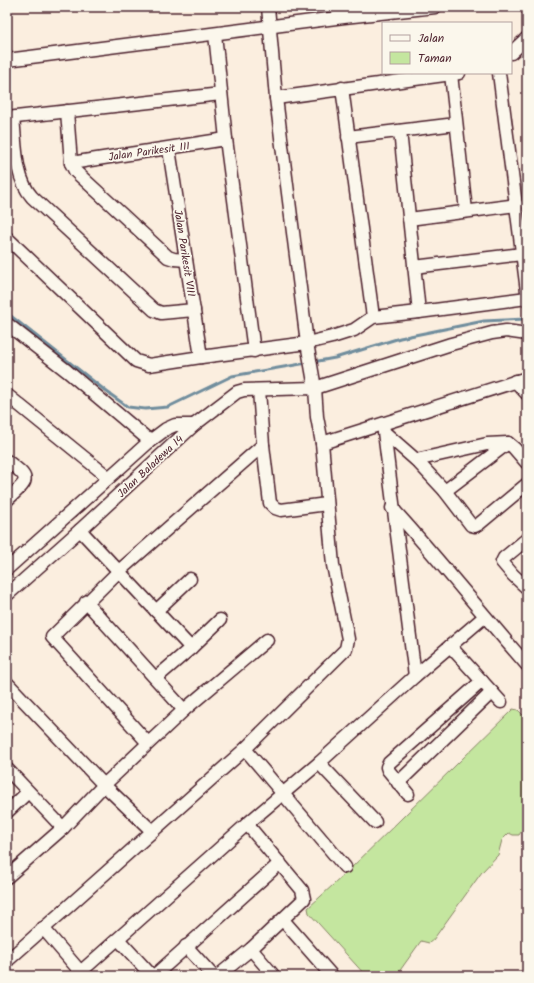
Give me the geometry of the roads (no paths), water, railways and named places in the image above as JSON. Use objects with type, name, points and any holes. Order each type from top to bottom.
[{"type":"street","points":[[7,961],[244,749],[346,648],[348,639],[333,565],[322,443],[317,417],[315,388],[307,343],[276,98],[271,26],[268,7]]},
{"type":"street","points":[[7,60],[271,26],[436,7]]},
{"type":"street","points":[[215,34],[226,140],[254,351]]},
{"type":"street","points":[[512,52],[527,38]]},
{"type":"street","points":[[276,98],[447,74]]},
{"type":"street","points":[[455,74],[456,124],[466,211]]},
{"type":"street","points":[[499,74],[527,291]]},
{"type":"street","points":[[342,88],[373,317]]},
{"type":"street","points":[[194,310],[161,313],[154,310],[27,192],[20,175],[10,118],[221,94]]},
{"type":"street","points":[[67,111],[71,163],[80,176],[168,257],[186,260]]},
{"type":"street","points":[[348,137],[456,124]]},
{"type":"street","points":[[400,130],[419,312]]},
{"type":"street","name":"Jalan Parikesit III","points":[[71,163],[226,140]]},
{"type":"street","name":"Jalan Parikesit VIII","points":[[169,149],[201,356]]},
{"type":"street","points":[[409,219],[517,205]]},
{"type":"street","points":[[7,238],[136,361],[149,365],[201,356],[254,351],[307,343],[354,330],[373,317],[527,298]]},
{"type":"street","points":[[414,267],[522,254]]},
{"type":"street","points":[[7,324],[67,371],[150,441]]},
{"type":"street","name":"Jalan Baladewa 14","points":[[8,591],[80,530],[194,425],[237,392],[315,388],[451,344],[492,333],[506,331],[527,334]]},
{"type":"street","points":[[322,443],[383,428],[521,379],[527,394]]},
{"type":"street","points":[[259,390],[263,445],[270,503],[275,508],[281,510],[327,504]]},
{"type":"street","points":[[7,395],[108,477]]},
{"type":"street","points":[[7,568],[150,441],[166,429],[175,425],[194,425]]},
{"type":"street","points":[[383,428],[445,491],[472,525],[475,526],[527,484]]},
{"type":"street","points":[[383,428],[392,508],[415,676]]},
{"type":"street","points":[[416,460],[487,444],[508,443],[527,463]]},
{"type":"street","points":[[445,491],[508,443]]},
{"type":"street","points":[[148,743],[52,637],[119,571],[263,445]]},
{"type":"street","points":[[7,461],[25,475],[25,480],[22,486],[7,500]]},
{"type":"street","points":[[392,508],[446,568],[484,617],[527,665]]},
{"type":"street","points":[[80,530],[191,648]]},
{"type":"street","points":[[527,539],[504,558],[502,562],[527,588]]},
{"type":"street","points":[[156,611],[190,579]]},
{"type":"street","points":[[86,602],[184,710]]},
{"type":"street","points":[[44,928],[80,975],[118,939],[247,824],[319,763],[415,676],[484,617]]},
{"type":"street","points":[[156,678],[191,648],[220,620]]},
{"type":"street","points":[[7,877],[63,828],[104,785],[184,710],[267,640]]},
{"type":"street","points":[[450,646],[501,702]]},
{"type":"street","points":[[408,794],[388,770],[387,767],[389,763],[482,681]]},
{"type":"street","points":[[7,683],[104,785],[152,831]]},
{"type":"street","points":[[398,783],[492,692]]},
{"type":"street","points":[[244,749],[345,867]]},
{"type":"street","points":[[319,763],[375,822]]},
{"type":"street","points":[[7,769],[63,828]]},
{"type":"street","points":[[7,812],[28,792]]},
{"type":"street","points":[[218,976],[251,949],[304,899],[302,890],[247,824]]},
{"type":"street","points":[[118,939],[153,976],[280,863]]},
{"type":"street","points":[[283,920],[332,976]]},
{"type":"street","points":[[186,946],[213,976]]},
{"type":"street","points":[[251,949],[274,976]]},
{"type":"waterway","points":[[7,313],[128,407],[145,409],[168,407],[232,376],[307,363]]},
{"type":"waterway","points":[[313,362],[335,358],[400,338],[484,321],[527,319]]}]
